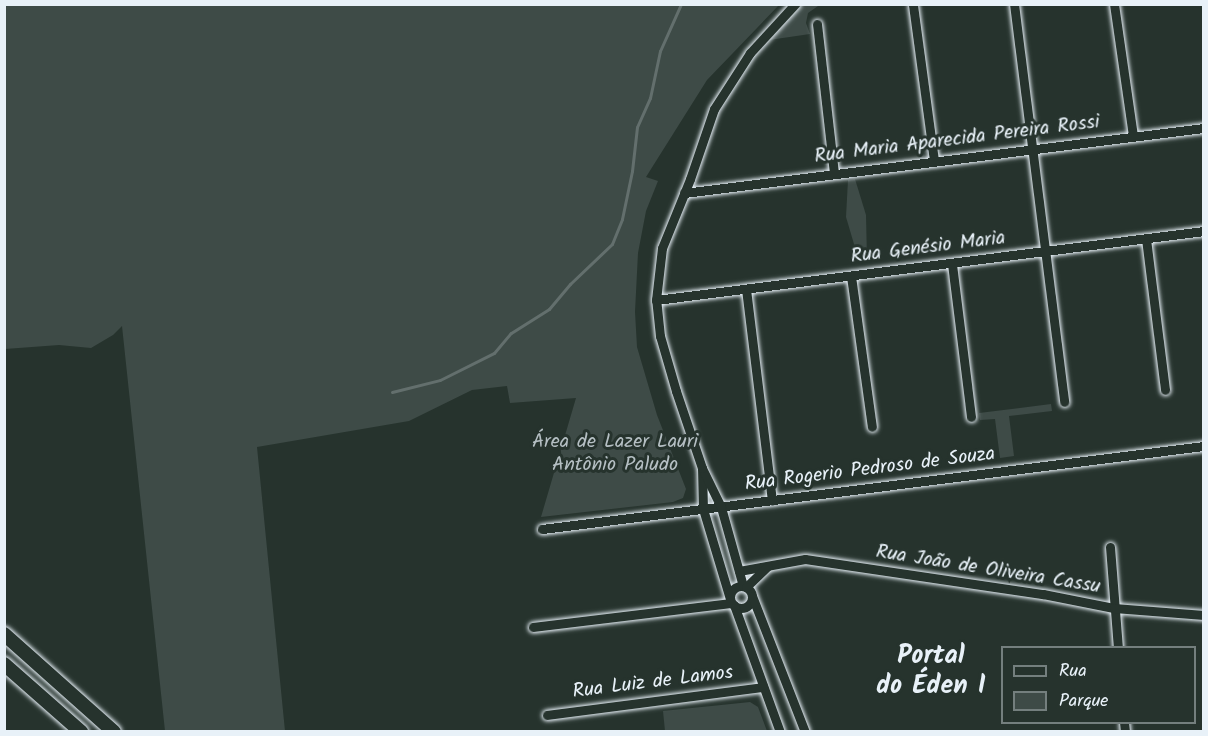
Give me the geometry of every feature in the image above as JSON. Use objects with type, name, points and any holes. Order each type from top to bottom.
[{"type":"main road","points":[[4,634],[114,732]]},
{"type":"main road","points":[[4,664],[81,732]]},
{"type":"street","points":[[795,4],[750,53],[714,109],[662,248],[656,300],[660,336],[702,468],[721,507],[739,571],[752,596],[805,732]]},
{"type":"street","points":[[1014,4],[1064,402]]},
{"type":"street","points":[[1114,4],[1133,136]]},
{"type":"street","points":[[913,5],[934,161]]},
{"type":"street","points":[[817,24],[834,173]]},
{"type":"street","name":"Rua Maria Aparecida Pereira Rossi","points":[[684,193],[1203,128]]},
{"type":"street","points":[[690,178],[715,190]]},
{"type":"street","name":"Rua Genésio Maria","points":[[656,300],[1203,231]]},
{"type":"street","points":[[1146,239],[1165,390]]},
{"type":"street","points":[[952,264],[971,417]]},
{"type":"street","points":[[851,276],[872,427]]},
{"type":"street","points":[[746,289],[772,500]]},
{"type":"street","name":"Rua Rogerio Pedroso de Souza","points":[[542,529],[1203,446]]},
{"type":"street","points":[[702,468],[703,509],[732,602],[780,732]]},
{"type":"street","points":[[1110,547],[1118,646]]},
{"type":"street","name":"Rua João de Oliveira Cassu","points":[[739,571],[805,559],[1043,594],[1114,608],[1203,615]]},
{"type":"street","points":[[732,602],[733,589],[745,586],[769,565]]},
{"type":"street","points":[[533,627],[732,602],[744,608],[750,603],[752,596]]},
{"type":"street","name":"Rua Luiz de Lamos","points":[[547,715],[763,687]]},
{"type":"green space","name":"Área de Lazer Lauri Antônio Paludo","points":[[5,4],[779,5],[707,80],[646,177],[658,181],[646,211],[638,253],[635,312],[637,347],[657,415],[686,489],[683,498],[673,502],[541,517],[576,398],[510,403],[507,386],[472,390],[409,421],[257,447],[285,731],[165,731],[122,326],[113,335],[91,348],[59,345],[5,349]]},
{"type":"green space","points":[[802,5],[830,5],[818,6],[808,13],[806,23],[810,34],[769,40]]},
{"type":"green space","points":[[855,179],[866,215],[867,260],[859,261],[846,217],[848,180]]},
{"type":"green space","points":[[1051,404],[1052,411],[1009,416],[1014,456],[1000,458],[995,419],[980,420],[979,413]]},
{"type":"green space","points":[[750,702],[758,707],[767,731],[665,731],[663,711]]},
{"type":"waterway","points":[[392,392],[440,380],[494,353],[511,333],[549,309],[570,284],[612,244],[622,219],[632,171],[637,127],[650,98],[660,51],[681,4]]},
{"type":"district","name":"Portal do Éden I","points":[[931,672]]}]
